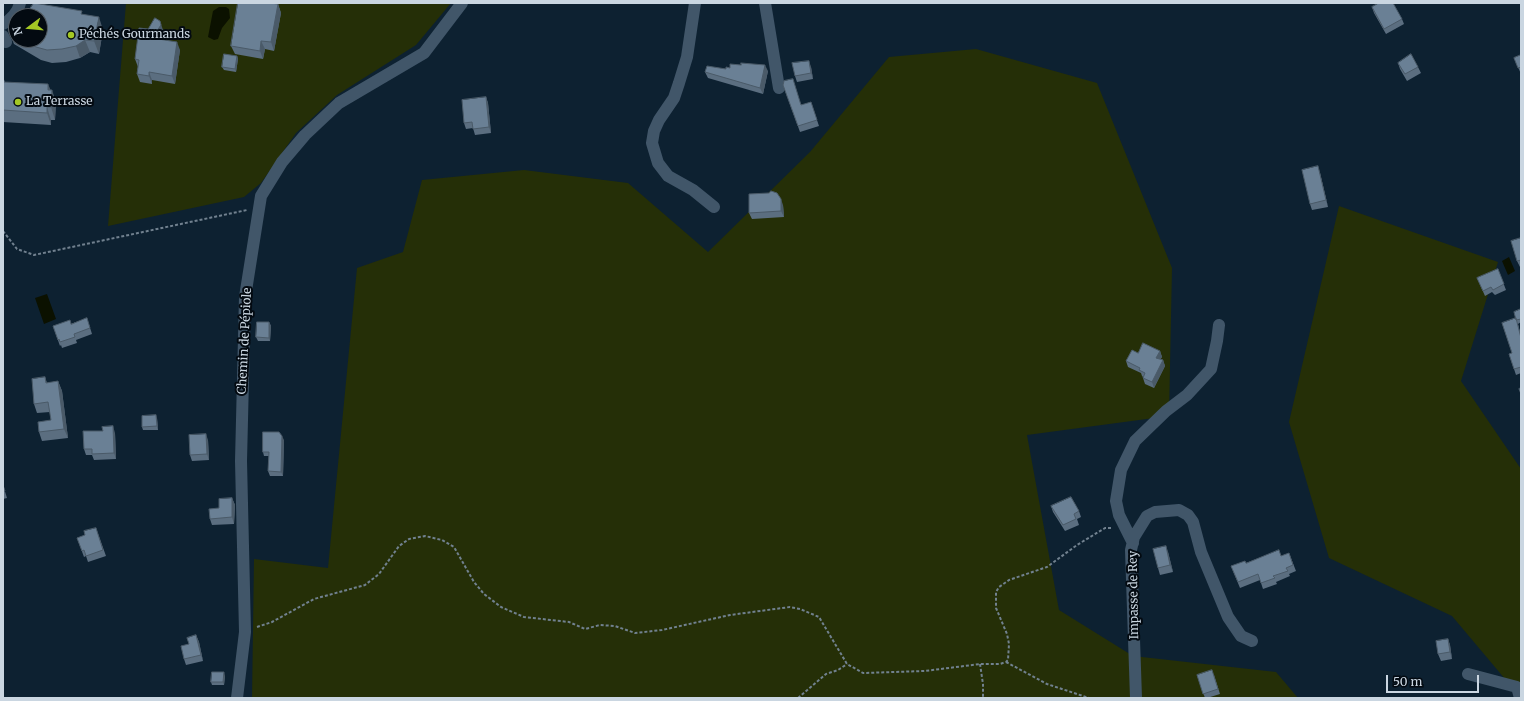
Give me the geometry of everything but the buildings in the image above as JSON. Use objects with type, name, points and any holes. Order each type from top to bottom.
[{"type":"street","points":[[3,24],[9,21],[19,7],[20,3]]},
{"type":"street","name":"Chemin de Pépiole","points":[[237,698],[245,632],[240,461],[245,297],[261,196],[282,162],[304,135],[339,103],[424,53],[462,3]]},
{"type":"street","points":[[695,3],[687,57],[674,98],[664,110],[659,120],[654,131],[652,143],[658,163],[668,176],[693,190],[714,207]]},
{"type":"street","points":[[765,3],[779,88]]},
{"type":"street","points":[[1133,543],[1119,515],[1116,501],[1121,470],[1135,441],[1166,411],[1187,395],[1211,369],[1217,341],[1218,325]]},
{"type":"street","name":"Impasse de Rey","points":[[1136,698],[1131,550],[1134,537],[1147,516],[1155,512],[1179,510],[1188,515],[1192,522],[1201,552],[1228,617],[1241,636],[1252,641]]},
{"type":"street","points":[[1468,674],[1517,687],[1520,698]]},
{"type":"path","points":[[3,231],[17,249],[34,255],[260,207]]},
{"type":"path","points":[[1006,662],[1009,644],[1007,634],[996,608],[996,592],[999,587],[1009,580],[1047,566],[1105,528],[1126,530]]},
{"type":"path","points":[[245,632],[272,622],[314,600],[365,585],[380,574],[399,546],[409,539],[425,536],[442,540],[454,547],[474,582],[484,594],[501,607],[524,617],[569,622],[585,629],[600,625],[615,626],[635,633],[662,630],[730,615],[790,607],[800,609],[819,617],[847,664],[863,673],[925,672],[980,664],[1000,664],[1006,662],[1047,684],[1089,698]]},
{"type":"path","points":[[798,698],[826,674],[838,670],[847,664]]},
{"type":"path","points":[[980,664],[983,684],[983,698]]},
{"type":"green space","points":[[126,3],[451,3],[416,45],[337,95],[296,133],[261,183],[244,197],[108,226]]},
{"type":"green space","points":[[976,49],[1097,83],[1172,268],[1169,416],[1027,435],[1059,610],[1133,656],[1276,672],[1298,698],[252,698],[254,559],[328,568],[357,268],[403,252],[422,180],[524,170],[628,183],[708,252],[810,152],[889,57]]},
{"type":"green space","points":[[1339,206],[1498,262],[1461,381],[1521,469],[1521,698],[1452,616],[1329,558],[1289,422]]},
{"type":"shaded area","points":[[219,7],[226,7],[229,9],[230,18],[222,28],[218,39],[214,40],[208,37],[213,11]]},
{"type":"shaded area","points":[[1509,257],[1515,271],[1508,275],[1502,261]]},
{"type":"shaded area","points":[[47,294],[56,319],[44,324],[35,298]]},
{"type":"place","name":"Péchés Gourmands","points":[[71,35]]},
{"type":"place","name":"La Terrasse","points":[[18,102]]}]
